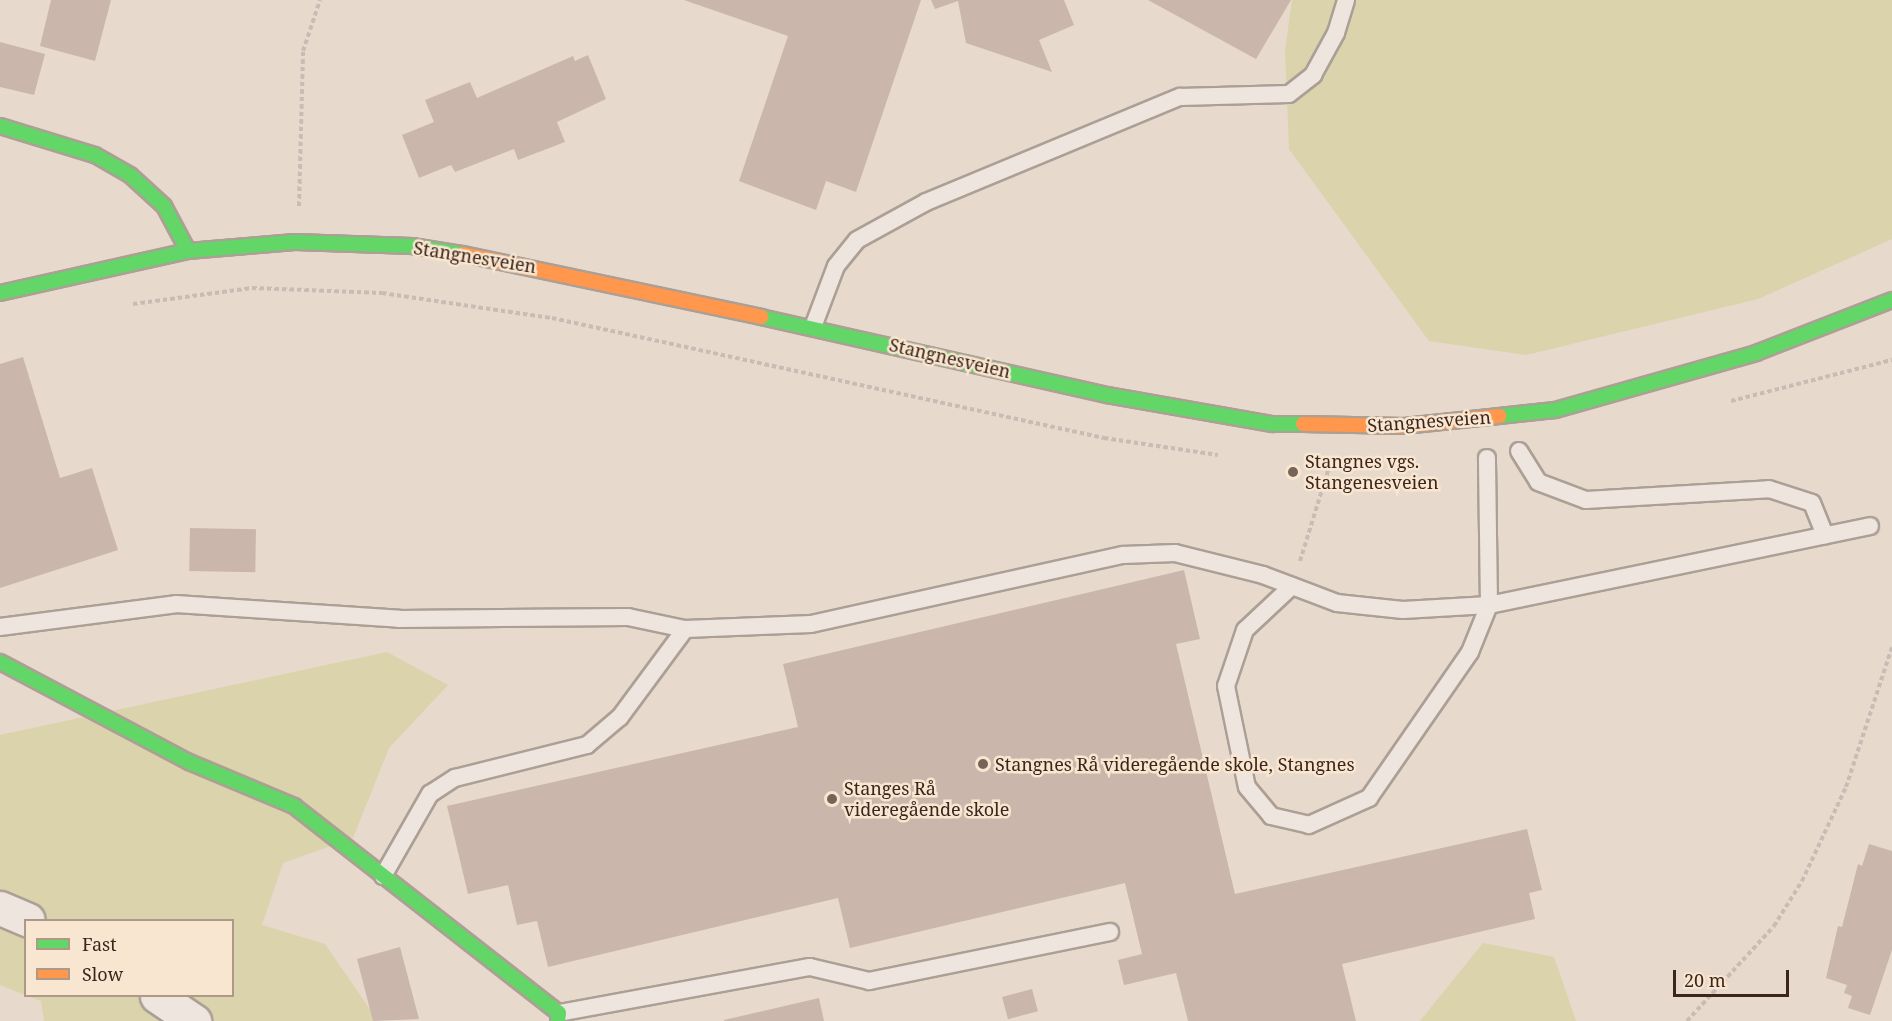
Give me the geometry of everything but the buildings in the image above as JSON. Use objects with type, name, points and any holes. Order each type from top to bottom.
[{"type":"main road","points":[[0,126],[95,155],[130,175],[164,206],[188,251]]},
{"type":"main road","name":"Stangnesveien","points":[[0,293],[188,251],[295,242],[412,246],[505,260],[813,327],[1107,395],[1272,424],[1404,426],[1555,410],[1756,353],[1892,300]]},
{"type":"main road","points":[[0,662],[189,762],[294,806],[558,1017]]},
{"type":"street","points":[[0,908],[24,919]]},
{"type":"street","points":[[158,997],[194,1021]]},
{"type":"lane","points":[[813,327],[836,266],[857,240],[926,202],[1180,97],[1289,94],[1312,75],[1336,33],[1346,0]]},
{"type":"lane","points":[[1519,451],[1538,482],[1586,500],[1769,489],[1812,503],[1825,536]]},
{"type":"lane","points":[[1292,586],[1245,630],[1226,686],[1246,787],[1271,816],[1309,825],[1369,798],[1470,652],[1489,604],[1487,458]]},
{"type":"lane","points":[[0,627],[176,604],[399,619],[628,617],[685,629],[811,624],[1123,555],[1175,553],[1292,586],[1337,603],[1403,610],[1489,604],[1870,526]]},
{"type":"lane","points":[[383,876],[430,795],[455,778],[587,745],[620,717],[685,629]]},
{"type":"lane","points":[[558,1017],[810,967],[869,981],[1110,932]]},
{"type":"path","points":[[295,242],[302,176],[303,51],[320,0]]},
{"type":"path","points":[[1292,586],[1330,464]]},
{"type":"path","points":[[1687,1021],[1774,926],[1802,881],[1846,787],[1892,647]]},
{"type":"shaded area","points":[[1292,0],[1892,0],[1892,239],[1758,299],[1526,355],[1429,341],[1289,149],[1285,51]]},
{"type":"shaded area","points":[[387,652],[448,685],[389,748],[353,838],[283,863],[262,925],[325,944],[378,1021],[44,1021],[41,1001],[30,997],[234,997],[234,919],[24,919],[24,995],[0,985],[0,735]]},
{"type":"shaded area","points":[[1483,943],[1554,957],[1576,1021],[1420,1021]]},
{"type":"traffic: fast","points":[[0,126],[95,155],[130,175],[164,206],[188,251]]},
{"type":"traffic: fast","points":[[0,293],[188,251],[295,242],[412,246],[463,254]]},
{"type":"traffic: fast","points":[[1499,416],[1555,410],[1756,353],[1892,300]]},
{"type":"traffic: fast","points":[[761,317],[1107,395],[1272,424],[1303,424]]},
{"type":"traffic: fast","points":[[0,662],[189,762],[294,806],[559,1013],[558,1021]]},
{"type":"traffic: slow","points":[[463,254],[761,317]]},
{"type":"traffic: slow","points":[[1303,424],[1404,426],[1499,416]]},
{"type":"place","name":"Stangnes vgs. Stangenesveien","points":[[1293,472]]},
{"type":"place","name":"Stangnes Rå videregående skole, Stangnes","points":[[983,764]]},
{"type":"place","name":"Stanges Rå videregående skole","points":[[832,799]]}]
